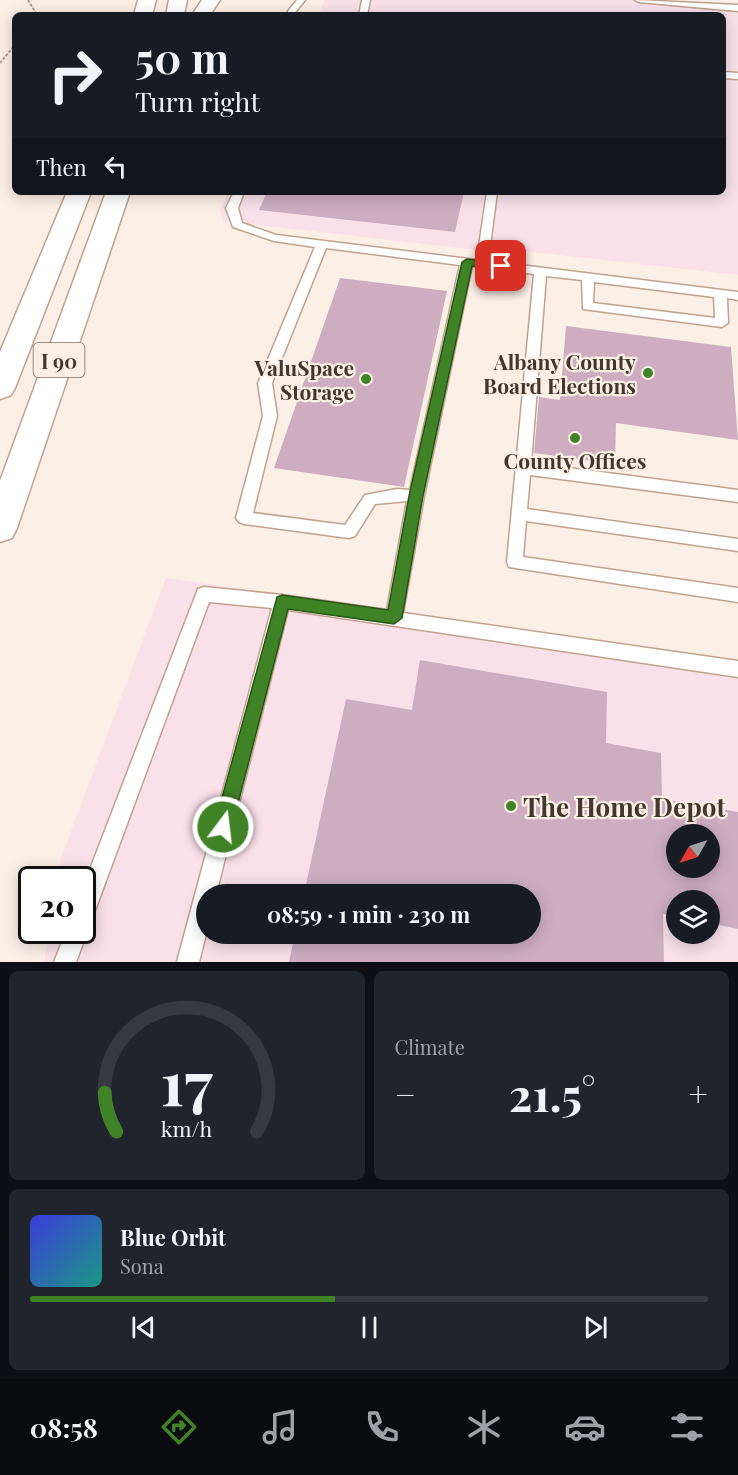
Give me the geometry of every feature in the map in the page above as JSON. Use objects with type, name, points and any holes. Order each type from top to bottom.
[{"type":"highway","name":"I 90","points":[[0,388],[78,195]]},
{"type":"highway","name":"I 90","points":[[0,528],[117,195]]},
{"type":"lane","points":[[426,0],[433,0]]},
{"type":"lane","points":[[639,0],[738,8]]},
{"type":"lane","points":[[238,195],[232,208],[237,225],[274,238],[321,246],[738,296]]},
{"type":"lane","points":[[394,618],[416,496],[491,195]]},
{"type":"lane","points":[[321,246],[265,383],[270,416],[244,518],[348,532],[370,499],[397,495],[416,496]]},
{"type":"lane","points":[[540,271],[516,562],[738,595]]},
{"type":"lane","points":[[588,277],[587,306],[722,324],[720,294]]},
{"type":"lane","points":[[523,468],[738,496]]},
{"type":"lane","points":[[520,514],[738,546]]},
{"type":"lane","points":[[96,882],[204,594],[282,602],[738,669]]},
{"type":"lane","points":[[188,962],[282,602]]},
{"type":"lane","points":[[65,962],[72,944]]},
{"type":"path","points":[[0,63],[12,49]]},
{"type":"shaded area","points":[[325,0],[650,0],[738,5],[738,275],[505,249],[469,249],[223,221],[220,210],[227,195],[726,195],[726,12],[319,12]]},
{"type":"shaded area","points":[[166,578],[738,661],[738,962],[44,962],[47,944],[96,944],[96,866],[59,866]]},
{"type":"building","points":[[266,195],[463,195],[455,232],[259,210]]},
{"type":"building","name":"ValuSpace Storage","points":[[340,278],[447,291],[404,487],[274,468]]},
{"type":"building","name":"Albany County Board Elections","points":[[566,326],[731,347],[738,440],[616,423],[615,464],[534,453],[539,397],[560,400]]},
{"type":"building","name":"The Home Depot","points":[[420,660],[607,692],[606,743],[661,753],[662,799],[738,812],[738,929],[720,925],[720,890],[666,890],[666,914],[663,914],[664,962],[289,962],[293,944],[541,944],[541,884],[306,884],[346,699],[412,710]]},
{"type":"place","name":"Albany County Board Elections","points":[[648,373]]},
{"type":"place","name":"ValuSpace Storage","points":[[366,379]]},
{"type":"place","name":"County Offices","points":[[575,438]]},
{"type":"place","name":"The Home Depot","points":[[511,806]]},
{"type":"route","points":[[223,827],[282,602],[394,618],[416,496],[467,262],[501,266]]}]
